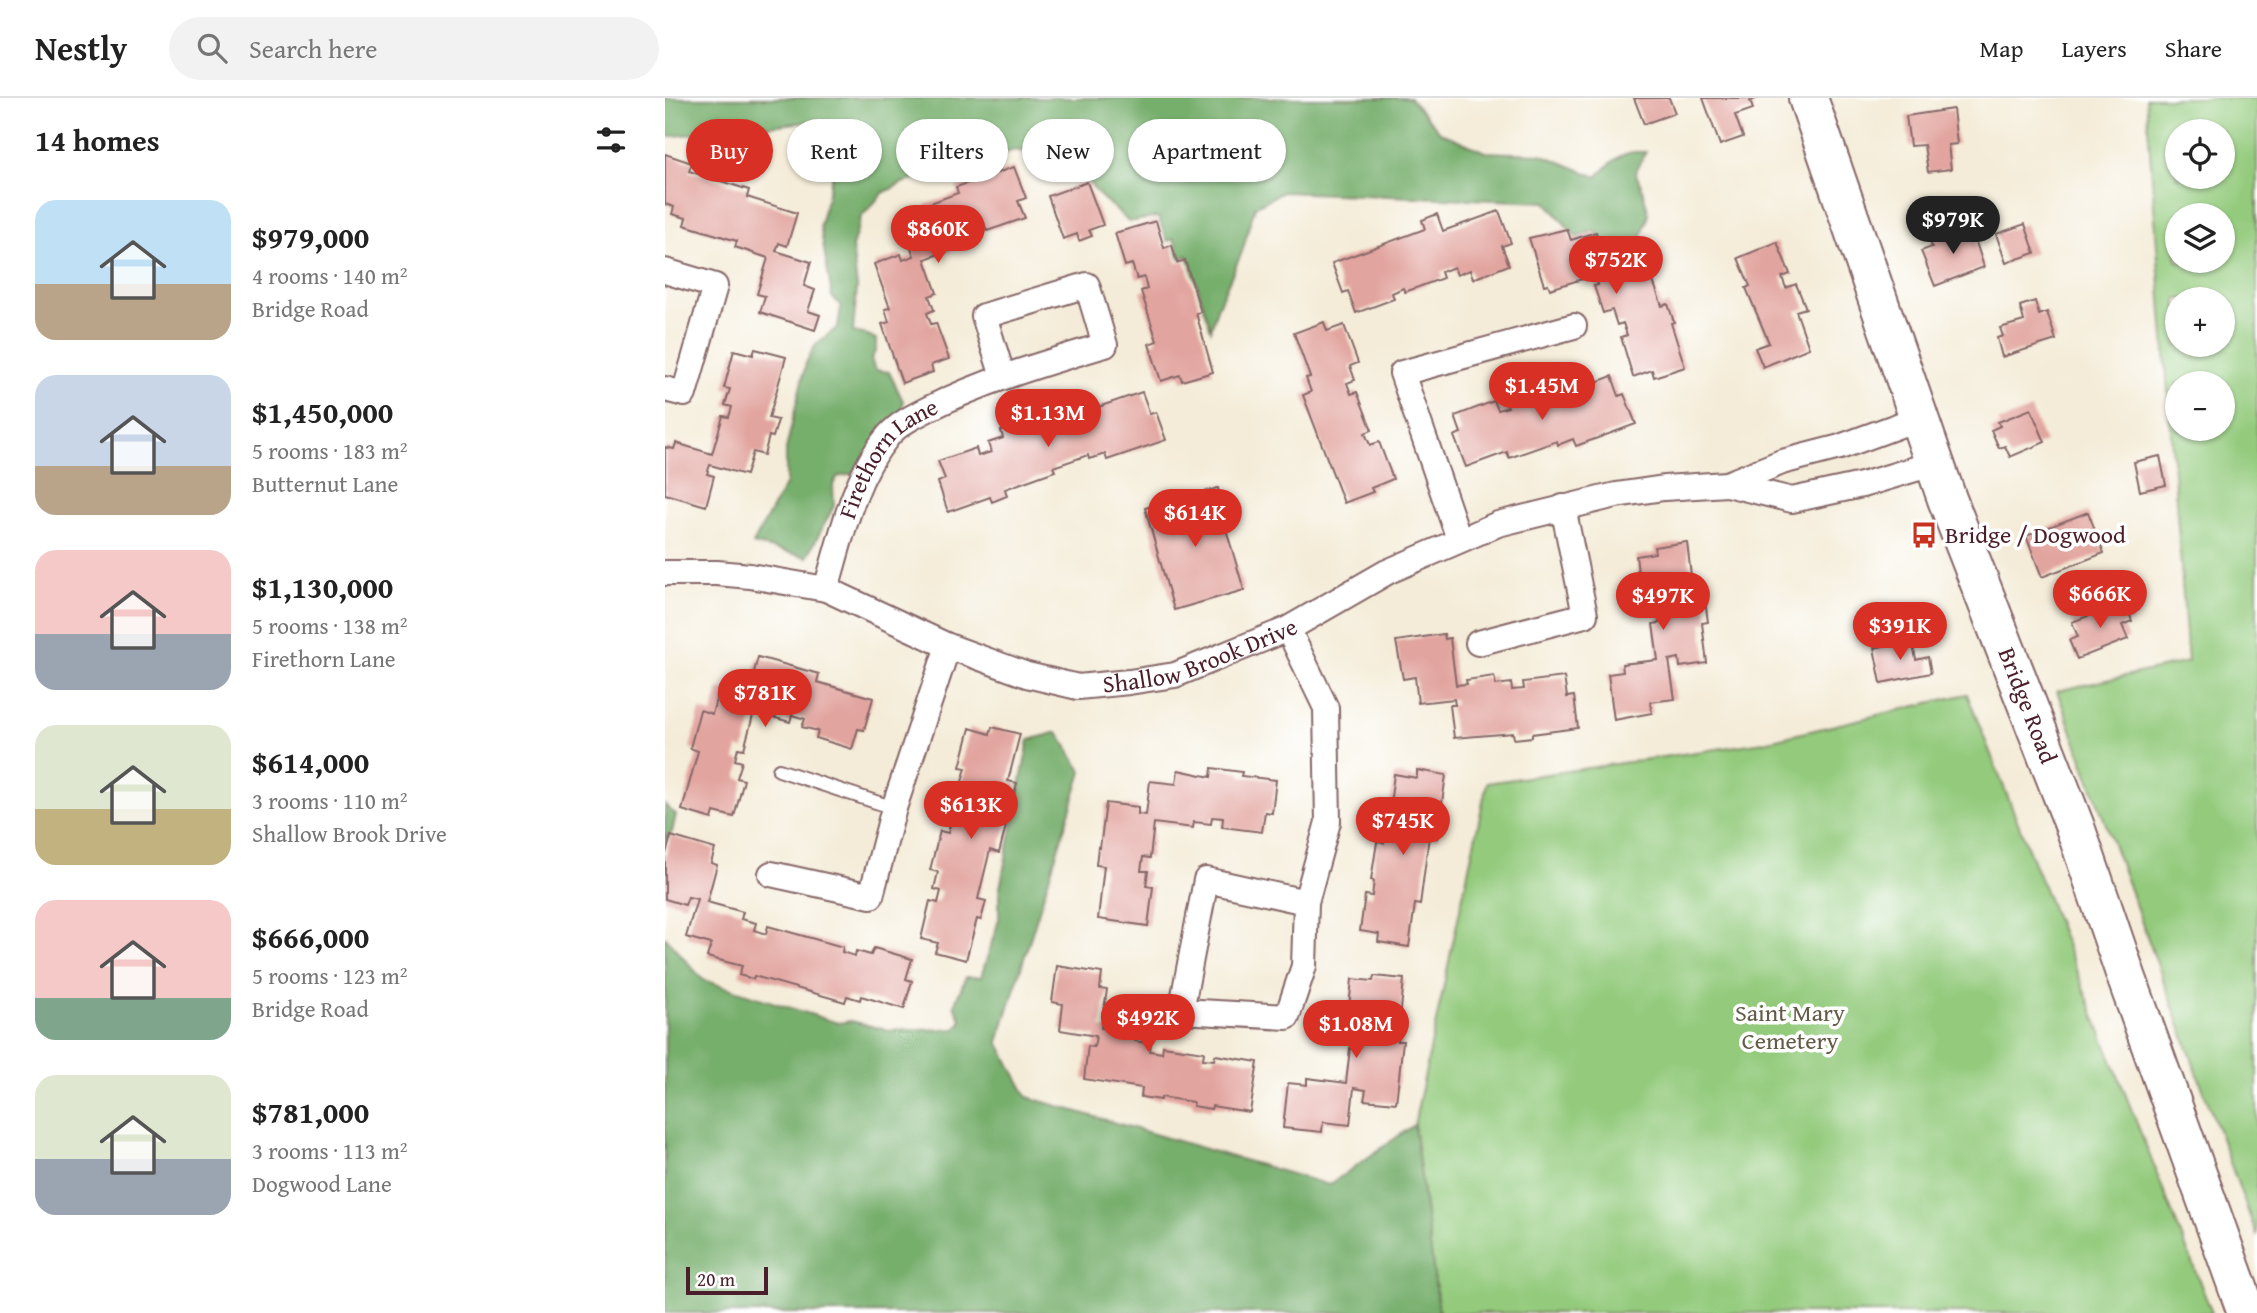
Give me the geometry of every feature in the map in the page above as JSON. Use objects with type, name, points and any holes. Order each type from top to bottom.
[{"type":"main road","name":"Bridge Road","points":[[1808,98],[1935,463],[2024,701],[2075,827],[2247,1313]]},
{"type":"street","points":[[665,271],[715,286],[684,394],[665,389]]},
{"type":"street","name":"Firethorn Lane","points":[[826,589],[857,490],[877,450],[890,433],[935,406],[1003,377],[1105,345],[1087,285],[984,316],[1003,377]]},
{"type":"street","points":[[1459,539],[1402,373],[1574,326]]},
{"type":"street","name":"Shallow Brook Drive","points":[[1727,484],[1782,462],[1840,447],[1919,418]]},
{"type":"street","name":"Shallow Brook Drive","points":[[665,573],[750,576],[826,589],[948,646],[1027,675],[1078,687],[1175,675],[1288,629],[1387,572],[1459,539],[1498,524],[1563,507],[1664,488],[1727,484],[1792,500],[1862,485],[1935,463]]},
{"type":"street","points":[[1478,643],[1585,615],[1563,507]]},
{"type":"street","points":[[1288,629],[1326,708],[1328,822],[1306,902],[1304,966],[1287,1017],[1181,1011],[1206,880],[1306,902]]},
{"type":"street","points":[[771,874],[871,896],[894,808],[948,646]]},
{"type":"lane","points":[[779,770],[894,808]]},
{"type":"green space","points":[[665,98],[1410,98],[1440,132],[1485,152],[1541,154],[1597,177],[1613,161],[1624,155],[1646,152],[1635,172],[1649,215],[1637,249],[1607,260],[1596,230],[1576,237],[1546,202],[1282,192],[1255,207],[1242,252],[1217,308],[1211,330],[1188,256],[1180,258],[1174,239],[1167,241],[1158,217],[1129,222],[1089,182],[1114,182],[1114,119],[1022,119],[1022,152],[1008,152],[1008,119],[896,119],[896,182],[905,182],[883,193],[861,217],[852,247],[857,287],[853,332],[876,339],[876,350],[871,359],[875,370],[889,372],[903,401],[903,409],[856,473],[837,477],[833,485],[834,506],[807,557],[753,544],[786,483],[786,449],[806,363],[815,345],[838,327],[841,306],[832,297],[820,225],[831,182],[882,182],[882,119],[787,119],[787,124],[773,126],[773,119],[686,119],[686,135],[665,137]]},
{"type":"green space","points":[[2146,98],[2257,98],[2257,1236],[2057,691],[2188,662],[2172,441],[2235,441],[2235,371],[2166,371],[2165,357],[2235,357],[2235,287],[2165,287],[2165,353]]},
{"type":"green space","name":"Saint Mary Cemetery","points":[[1967,694],[2212,1313],[1439,1313],[1414,1125],[1487,783],[1764,742]]},
{"type":"green space","points":[[1058,732],[1082,772],[998,1042],[1027,1097],[1329,1185],[1414,1125],[1439,1313],[665,1313],[665,937],[703,980],[838,1023],[851,1021],[887,1030],[955,1029],[962,1021],[954,1005],[966,977],[981,977],[999,919],[999,893],[1029,740]]},
{"type":"green space","points":[[665,805],[676,815],[672,832],[665,841]]},
{"type":"building","points":[[1634,98],[1669,98],[1675,113],[1644,124]]},
{"type":"building","points":[[1703,98],[1758,98],[1750,101],[1753,109],[1735,115],[1743,137],[1720,145]]},
{"type":"building","points":[[1953,109],[1957,144],[1948,145],[1951,169],[1928,172],[1924,145],[1910,146],[1906,116]]},
{"type":"building","points":[[665,154],[686,161],[686,182],[724,182],[749,190],[747,197],[797,213],[787,246],[779,243],[776,251],[811,262],[804,286],[815,290],[808,311],[820,315],[815,330],[760,312],[765,296],[757,294],[768,258],[735,247],[737,241],[684,225],[686,218],[672,214],[674,207],[665,204]]},
{"type":"building","points":[[1014,167],[1026,198],[1018,201],[1025,218],[987,231],[984,223],[971,227],[974,235],[958,241],[959,247],[925,259],[937,293],[929,296],[934,310],[927,313],[931,324],[936,323],[949,359],[931,365],[933,372],[902,383],[882,324],[889,322],[885,309],[890,308],[874,264],[901,254],[903,260],[914,256],[902,223],[928,214],[925,205],[958,193],[956,187],[970,182],[1008,182],[1008,169]]},
{"type":"building","points":[[1087,182],[1103,225],[1089,230],[1092,236],[1079,241],[1077,234],[1063,239],[1048,196]]},
{"type":"building","points":[[1499,211],[1511,243],[1502,246],[1509,265],[1473,279],[1470,270],[1457,275],[1454,267],[1441,272],[1443,278],[1405,292],[1403,288],[1392,293],[1394,299],[1356,313],[1348,291],[1343,293],[1332,263],[1425,229],[1422,220],[1437,214],[1443,231]]},
{"type":"building","points":[[1156,221],[1164,248],[1172,245],[1177,263],[1185,260],[1201,312],[1196,313],[1213,372],[1182,381],[1180,375],[1161,381],[1149,344],[1157,341],[1141,291],[1147,289],[1144,277],[1137,279],[1132,264],[1125,266],[1115,233]]},
{"type":"building","points":[[2025,224],[2035,253],[2006,263],[1996,234]]},
{"type":"building","points":[[1974,226],[1979,238],[1975,239],[1984,267],[1935,286],[1921,251],[1932,247],[1930,242]]},
{"type":"building","points":[[1567,229],[1571,240],[1596,232],[1607,267],[1612,265],[1611,260],[1642,250],[1662,306],[1668,304],[1685,367],[1654,377],[1652,370],[1633,377],[1621,337],[1627,335],[1623,323],[1617,325],[1612,310],[1603,313],[1594,286],[1598,285],[1595,275],[1550,289],[1548,284],[1544,285],[1529,238]]},
{"type":"building","points":[[1777,242],[1790,274],[1782,277],[1786,288],[1796,284],[1806,308],[1796,311],[1809,348],[1763,367],[1755,348],[1769,343],[1746,288],[1750,286],[1738,258]]},
{"type":"building","points":[[2035,301],[2039,315],[2047,312],[2056,340],[2002,357],[1997,338],[2003,336],[2000,328],[2024,321],[2020,306]]},
{"type":"building","points":[[1324,322],[1327,331],[1344,325],[1358,363],[1350,366],[1355,380],[1347,383],[1351,394],[1357,392],[1372,430],[1365,433],[1370,445],[1379,442],[1393,479],[1371,488],[1373,492],[1344,503],[1303,395],[1311,392],[1306,378],[1310,377],[1294,333]]},
{"type":"building","points":[[755,349],[786,357],[769,418],[778,420],[773,437],[769,436],[764,455],[753,452],[746,475],[710,465],[707,474],[714,476],[706,506],[665,494],[665,447],[674,449],[676,443],[712,454],[723,416],[729,417],[732,407],[725,405],[730,389],[724,388],[734,350],[753,355]]},
{"type":"building","points":[[1612,376],[1619,396],[1624,394],[1636,424],[1576,446],[1573,439],[1558,445],[1557,441],[1509,458],[1507,452],[1466,467],[1454,436],[1461,433],[1455,416],[1494,401],[1498,410],[1508,407],[1506,402],[1533,392],[1533,395],[1546,391],[1549,398],[1561,393],[1565,402],[1578,397],[1575,390]]},
{"type":"building","points":[[1142,392],[1150,414],[1156,412],[1166,440],[1107,460],[1105,454],[1089,459],[1088,455],[1053,467],[1055,471],[1005,489],[1007,496],[992,502],[990,497],[948,512],[938,482],[945,479],[938,461],[976,448],[978,456],[991,452],[988,443],[1003,438],[1001,431],[1075,405],[1078,414]]},
{"type":"building","points":[[2031,409],[2045,442],[2010,457],[2005,446],[1999,448],[1991,430],[2000,426],[1998,422]]},
{"type":"building","points":[[2160,456],[2166,485],[2140,491],[2134,462]]},
{"type":"building","points":[[1218,488],[1226,518],[1223,519],[1244,590],[1174,610],[1145,508]]},
{"type":"building","points":[[2088,512],[2104,553],[2042,577],[2026,536]]},
{"type":"building","points":[[1687,542],[1694,601],[1705,600],[1708,622],[1702,623],[1707,663],[1680,667],[1679,658],[1669,660],[1675,699],[1650,702],[1652,713],[1614,720],[1608,674],[1623,672],[1622,664],[1658,660],[1653,624],[1660,623],[1658,610],[1650,611],[1648,595],[1641,596],[1636,556],[1655,553],[1654,547]]},
{"type":"building","points":[[2125,602],[2132,621],[2122,625],[2128,639],[2077,659],[2069,640],[2078,637],[2072,622]]},
{"type":"building","points":[[1444,634],[1445,639],[1450,638],[1456,685],[1467,684],[1466,680],[1494,676],[1496,685],[1511,683],[1512,690],[1524,689],[1523,682],[1564,677],[1567,697],[1574,696],[1578,728],[1514,739],[1513,733],[1454,738],[1450,705],[1455,705],[1454,699],[1418,703],[1415,677],[1403,679],[1396,641]]},
{"type":"building","points":[[1912,640],[1916,660],[1928,657],[1931,673],[1881,683],[1874,648]]},
{"type":"building","points":[[758,657],[819,674],[817,682],[873,698],[864,730],[858,729],[852,749],[816,738],[818,731],[802,727],[805,719],[792,715],[790,722],[754,712],[744,749],[738,748],[735,760],[742,762],[737,778],[744,780],[734,817],[714,812],[712,819],[682,810],[698,751],[690,748],[700,710],[712,714],[719,689],[754,699],[756,693],[749,691]]},
{"type":"building","points":[[992,727],[1020,734],[1008,781],[1017,783],[999,853],[990,850],[978,899],[986,901],[981,920],[977,919],[966,960],[935,952],[938,943],[921,939],[930,901],[938,903],[941,891],[934,889],[938,872],[930,870],[940,831],[948,833],[957,797],[967,800],[970,788],[961,785],[966,768],[960,767],[970,728],[990,734]]},
{"type":"building","points":[[1212,768],[1242,772],[1241,776],[1276,780],[1272,813],[1265,812],[1262,832],[1222,827],[1223,818],[1212,817],[1211,824],[1194,822],[1193,828],[1154,823],[1150,858],[1143,857],[1141,871],[1148,871],[1146,886],[1153,887],[1148,926],[1098,919],[1104,866],[1096,865],[1106,803],[1138,807],[1138,814],[1146,815],[1150,781],[1176,784],[1178,770],[1211,777]]},
{"type":"building","points":[[1417,770],[1446,775],[1437,838],[1429,836],[1420,905],[1415,904],[1409,947],[1378,942],[1379,934],[1360,931],[1365,895],[1372,896],[1374,881],[1371,880],[1377,842],[1384,843],[1386,827],[1394,828],[1396,814],[1389,813],[1394,774],[1417,778]]},
{"type":"building","points":[[671,836],[715,849],[711,863],[717,865],[707,902],[743,912],[741,919],[756,923],[754,930],[766,934],[768,926],[843,947],[842,952],[855,956],[856,951],[871,955],[874,948],[912,959],[906,979],[912,981],[904,1009],[861,996],[860,1000],[847,996],[845,1002],[754,976],[753,979],[739,975],[742,966],[707,957],[711,944],[686,937],[697,899],[688,897],[685,905],[665,899],[665,857]]},
{"type":"building","points":[[1057,966],[1102,973],[1100,989],[1107,990],[1101,1028],[1136,1033],[1135,1041],[1151,1044],[1150,1051],[1162,1053],[1163,1046],[1204,1052],[1203,1059],[1214,1060],[1215,1055],[1258,1062],[1250,1112],[1193,1106],[1193,1102],[1161,1097],[1161,1100],[1141,1097],[1142,1088],[1084,1079],[1088,1046],[1094,1047],[1096,1036],[1060,1030],[1063,1004],[1052,1002]]},
{"type":"building","points":[[1374,976],[1404,979],[1398,1041],[1403,1041],[1396,1103],[1364,1100],[1366,1090],[1354,1088],[1350,1125],[1323,1122],[1322,1132],[1283,1128],[1288,1083],[1307,1085],[1307,1078],[1346,1083],[1350,1048],[1357,1049],[1359,1036],[1352,1035],[1353,1018],[1348,1017],[1352,979],[1373,981]]},
{"type":"place","name":"Bridge / Dogwood","points":[[1924,535]]}]
